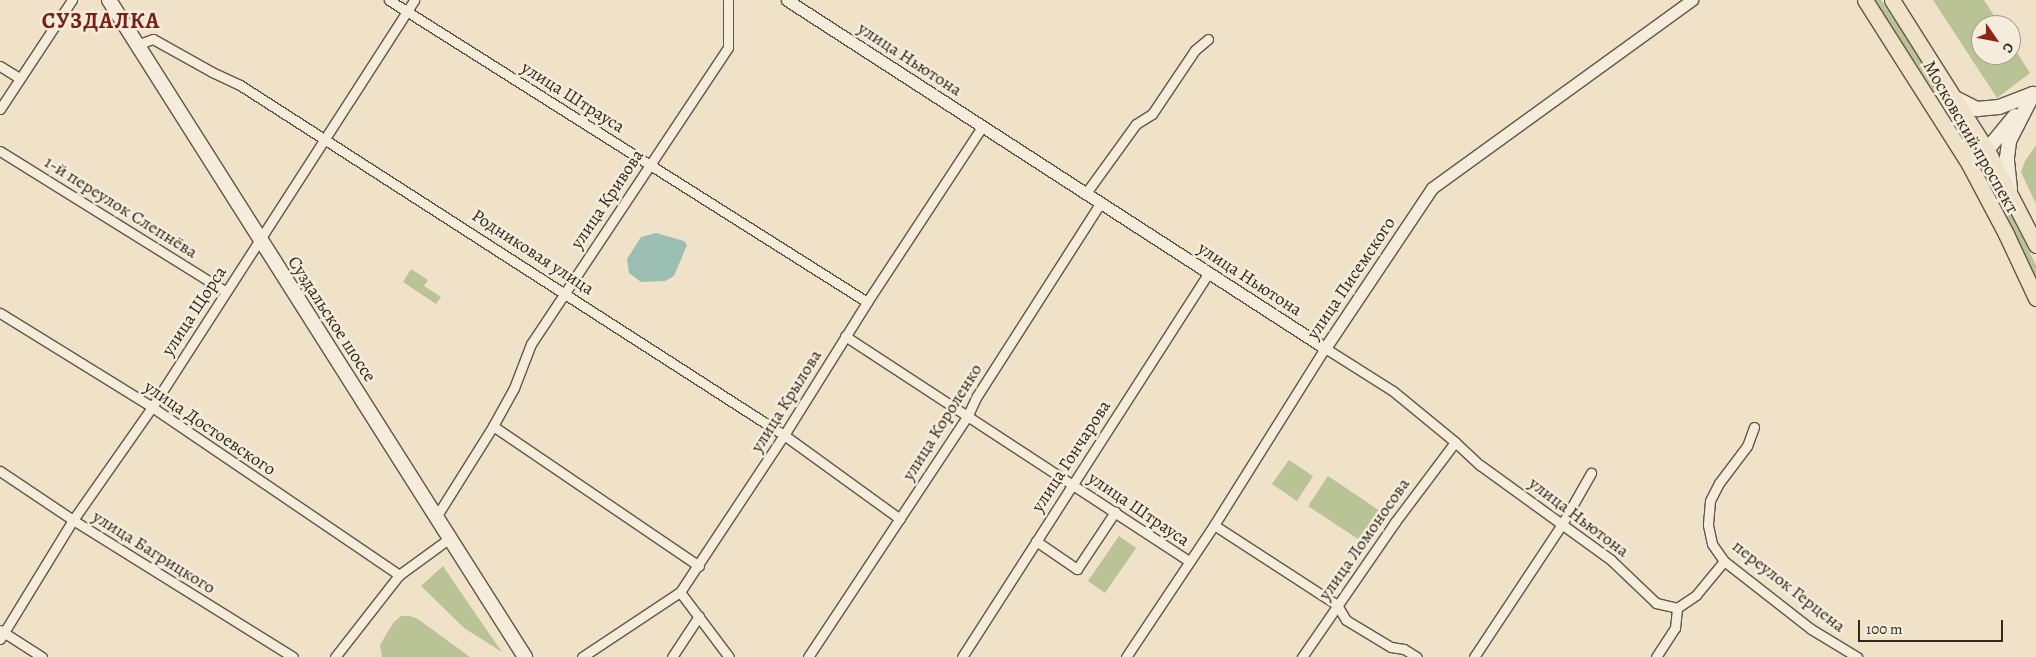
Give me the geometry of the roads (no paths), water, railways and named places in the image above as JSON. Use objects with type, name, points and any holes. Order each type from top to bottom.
[{"type":"main road","name":"Суздальское шоссе","points":[[109,0],[525,657]]},
{"type":"main road","name":"Московский проспект","points":[[1865,0],[1969,164],[2036,298]]},
{"type":"main road","name":"Московский проспект","points":[[1892,0],[1956,98],[1987,150],[2036,245]]},
{"type":"main road","points":[[1969,164],[1987,150],[2034,92]]},
{"type":"main road","points":[[1956,98],[1976,108],[1988,108],[1999,107],[2034,92]]},
{"type":"main road","points":[[2012,196],[2007,176],[2006,158],[2009,141],[2034,92]]},
{"type":"street","points":[[0,109],[72,0]]},
{"type":"street","name":"улица Штрауса","points":[[389,0],[867,302]]},
{"type":"street","name":"улица Щорса","points":[[2,634],[73,520],[152,407],[414,0]]},
{"type":"street","name":"улица Кривова","points":[[436,517],[494,426],[514,388],[531,344],[728,47],[728,0]]},
{"type":"street","name":"улица Ньютона","points":[[787,0],[1393,391],[1456,442],[1480,465],[1611,560],[1656,603],[1676,608]]},
{"type":"street","name":"улица Писемского","points":[[1126,657],[1214,525],[1325,348],[1432,188],[1692,0]]},
{"type":"street","name":"Родниковая улица","points":[[136,45],[153,39],[212,72],[240,84],[784,435],[900,519]]},
{"type":"street","points":[[1086,193],[1136,124],[1152,114],[1195,50],[1208,39]]},
{"type":"street","points":[[0,66],[19,78]]},
{"type":"street","name":"улица Крылова","points":[[582,657],[680,592],[784,435],[845,336],[982,126]]},
{"type":"street","name":"1-й переулок Слепнёва","points":[[0,151],[225,292]]},
{"type":"street","name":"улица Короленко","points":[[808,657],[967,417],[977,396],[1101,202]]},
{"type":"street","name":"улица Гончарова","points":[[962,657],[1209,272]]},
{"type":"street","name":"улица Достоевского","points":[[0,313],[152,407],[399,575]]},
{"type":"street","name":"улица Штрауса","points":[[845,336],[1189,561]]},
{"type":"street","points":[[494,426],[699,566]]},
{"type":"street","name":"переулок Герцена","points":[[1754,427],[1747,446],[1719,483],[1710,501],[1708,524],[1712,544],[1724,561],[1744,574],[1810,629],[1857,657]]},
{"type":"street","name":"улица Ломоносова","points":[[1302,657],[1428,475],[1456,442]]},
{"type":"street","name":"улица Багрицкого","points":[[0,471],[73,520],[292,657]]},
{"type":"street","points":[[1474,657],[1562,524],[1592,472]]},
{"type":"street","points":[[1036,541],[1077,569],[1115,512]]},
{"type":"street","name":"улица Штрауса","points":[[1214,525],[1337,605],[1346,620],[1391,647],[1404,649],[1417,657]]},
{"type":"street","points":[[335,657],[399,575],[450,538]]},
{"type":"street","points":[[1656,657],[1675,628],[1676,608],[1696,595],[1724,561]]},
{"type":"street","points":[[680,592],[729,657]]},
{"type":"street","points":[[672,657],[699,616]]},
{"type":"street","points":[[2,634],[42,657]]},
{"type":"water","points":[[656,233],[684,241],[687,245],[674,276],[665,281],[641,282],[629,273],[627,259],[641,237]]},
{"type":"district","name":"СУЗДАЛКА","points":[[101,22]]}]
